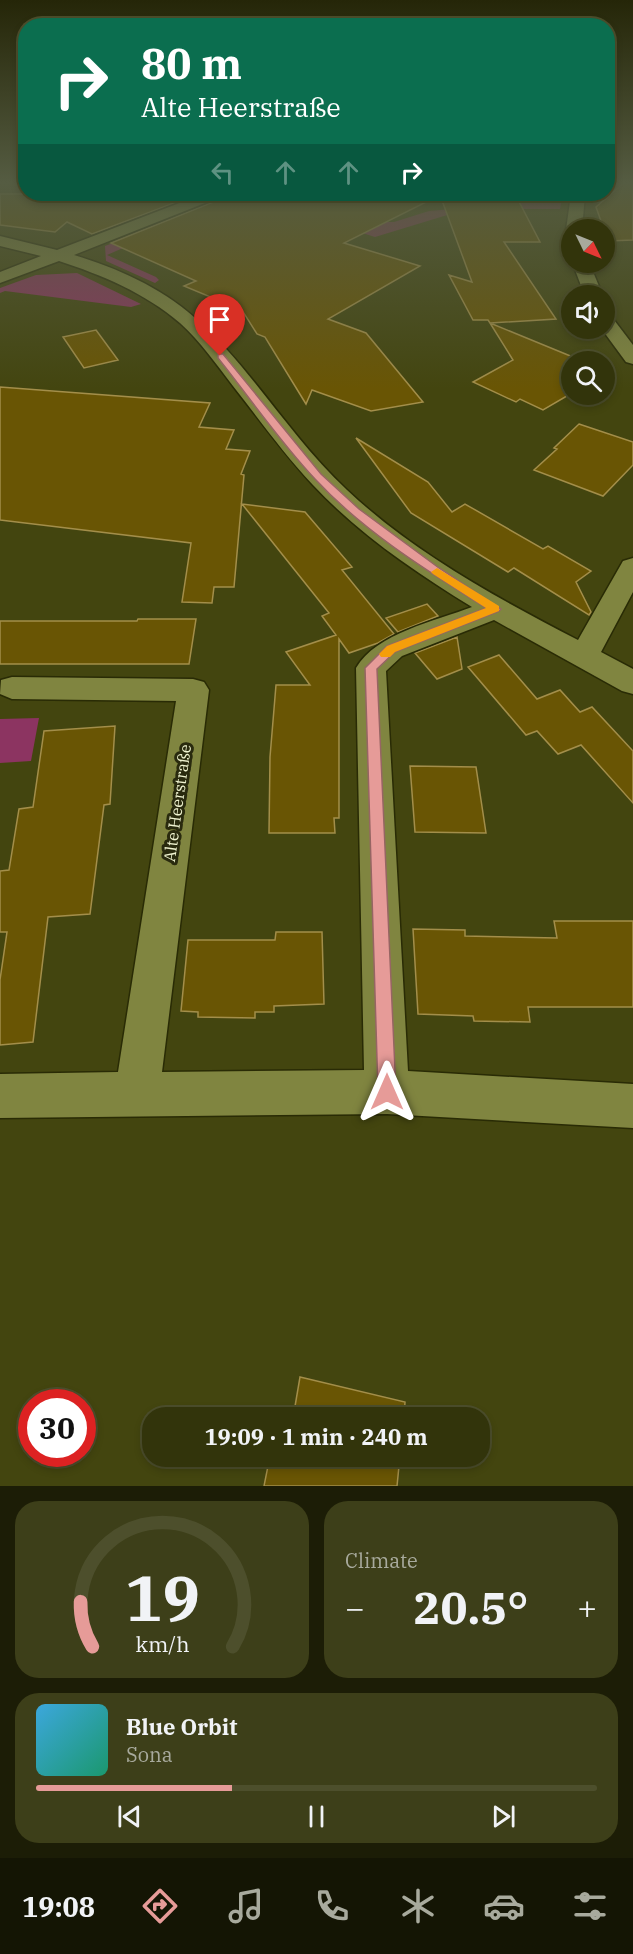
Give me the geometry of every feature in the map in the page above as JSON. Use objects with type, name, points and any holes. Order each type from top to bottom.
[{"type":"street","points":[[37,250],[60,256],[129,282],[178,314],[206,338],[318,476],[355,512],[435,571],[495,609],[633,683]]},
{"type":"street","points":[[0,278],[74,250]]},
{"type":"street","points":[[615,334],[633,358]]},
{"type":"street","points":[[584,656],[633,567]]},
{"type":"street","points":[[387,1092],[371,668],[391,649],[495,609]]},
{"type":"street","name":"Alte Heerstraße","points":[[12,688],[193,690],[137,1095]]},
{"type":"street","points":[[0,1096],[387,1092],[633,1106]]},
{"type":"shaded area","points":[[105,250],[118,250],[107,255],[159,280],[155,283],[106,261]]},
{"type":"shaded area","points":[[77,273],[141,304],[131,307],[5,291],[0,293],[0,288],[36,275]]},
{"type":"shaded area","points":[[39,718],[31,761],[0,763],[0,719]]},
{"type":"building","points":[[127,250],[368,250],[420,266],[328,319],[366,333],[423,402],[371,411],[312,390],[306,404],[265,337],[257,334],[242,310],[184,286],[196,281]]},
{"type":"building","points":[[460,250],[510,250],[556,319],[490,323],[488,320],[473,320],[449,275],[472,282]]},
{"type":"building","points":[[490,323],[561,352],[561,399],[543,410],[520,399],[516,402],[473,382],[513,360]]},
{"type":"building","points":[[96,330],[118,360],[84,368],[63,337]]},
{"type":"building","points":[[0,387],[210,403],[199,427],[234,430],[226,449],[250,451],[241,474],[244,475],[234,587],[214,587],[212,603],[182,602],[191,543],[0,520]]},
{"type":"building","points":[[579,424],[633,442],[633,465],[603,496],[534,470]]},
{"type":"building","points":[[356,438],[428,482],[452,512],[465,504],[543,549],[548,546],[591,571],[576,582],[591,612],[589,615],[514,568],[508,572],[411,513]]},
{"type":"building","points":[[242,504],[305,512],[352,567],[342,570],[394,634],[378,643],[349,653],[339,639],[339,818],[334,818],[335,833],[269,833],[270,757],[276,685],[310,685],[286,652],[336,635],[322,616],[329,613]]},
{"type":"building","points":[[427,604],[438,616],[398,632],[386,618]]},
{"type":"building","points":[[138,619],[196,619],[189,664],[0,664],[0,621],[137,621]]},
{"type":"building","points":[[457,637],[462,669],[437,679],[415,653]]},
{"type":"building","points":[[499,655],[537,699],[560,690],[580,712],[592,707],[633,751],[633,803],[581,745],[558,754],[537,731],[526,735],[468,667]]},
{"type":"building","points":[[115,726],[110,804],[104,805],[90,914],[48,917],[33,1042],[0,1045],[0,980],[7,932],[0,932],[0,871],[9,870],[19,809],[33,807],[44,731]]},
{"type":"building","points":[[410,766],[476,767],[486,833],[415,832]]},
{"type":"building","points":[[554,921],[633,921],[633,1007],[528,1007],[530,1022],[474,1021],[473,1016],[418,1014],[413,929],[465,930],[465,936],[557,938]]},
{"type":"building","points":[[276,932],[322,932],[324,1004],[274,1006],[274,1012],[255,1012],[255,1018],[198,1017],[198,1012],[181,1011],[188,940],[275,940]]},
{"type":"building","points":[[300,1377],[405,1402],[405,1407],[295,1407]]},
{"type":"building","points":[[268,1467],[399,1467],[397,1486],[264,1486]]},
{"type":"slow traffic","points":[[386,654],[391,649],[495,609],[437,572]]},
{"type":"route","points":[[220,356],[318,476],[355,512],[435,571],[495,609],[391,649],[371,668],[387,1092]]}]
